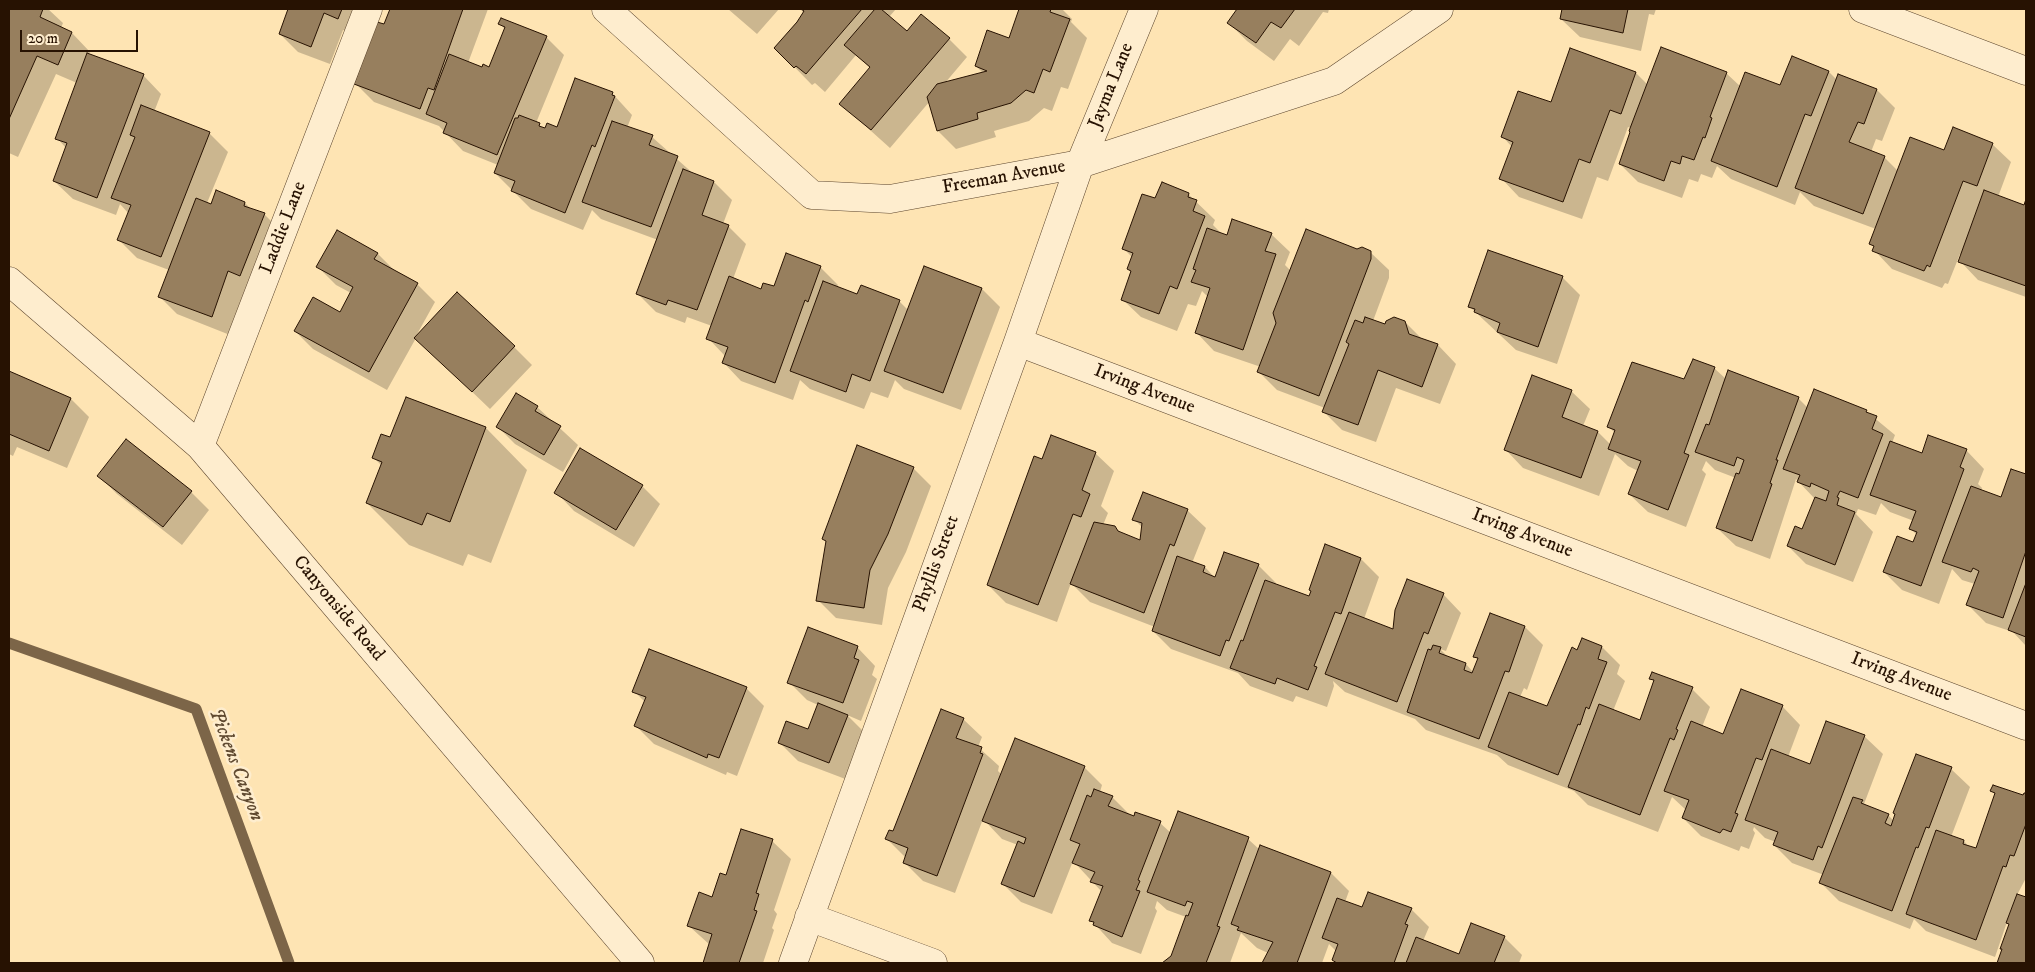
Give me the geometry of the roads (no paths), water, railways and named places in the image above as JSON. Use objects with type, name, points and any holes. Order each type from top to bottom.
[{"type":"street","name":"Laddie Lane","points":[[200,446],[368,9]]},
{"type":"street","name":"Freeman Avenue","points":[[606,9],[812,194],[890,199],[1080,164],[1334,81],[1440,9]]},
{"type":"street","name":"Jayma Lane","points":[[1080,164],[1144,9]]},
{"type":"street","points":[[1863,9],[2026,71]]},
{"type":"street","name":"Phyllis Street","points":[[793,963],[808,917],[1018,342],[1080,164]]},
{"type":"street","name":"Canyonside Road","points":[[9,281],[200,446],[640,963]]},
{"type":"street","name":"Irving Avenue","points":[[1018,342],[2026,726]]},
{"type":"street","points":[[808,917],[933,963]]},
{"type":"waterway","name":"Pickens Canyon","points":[[9,643],[196,709],[289,963]]}]
